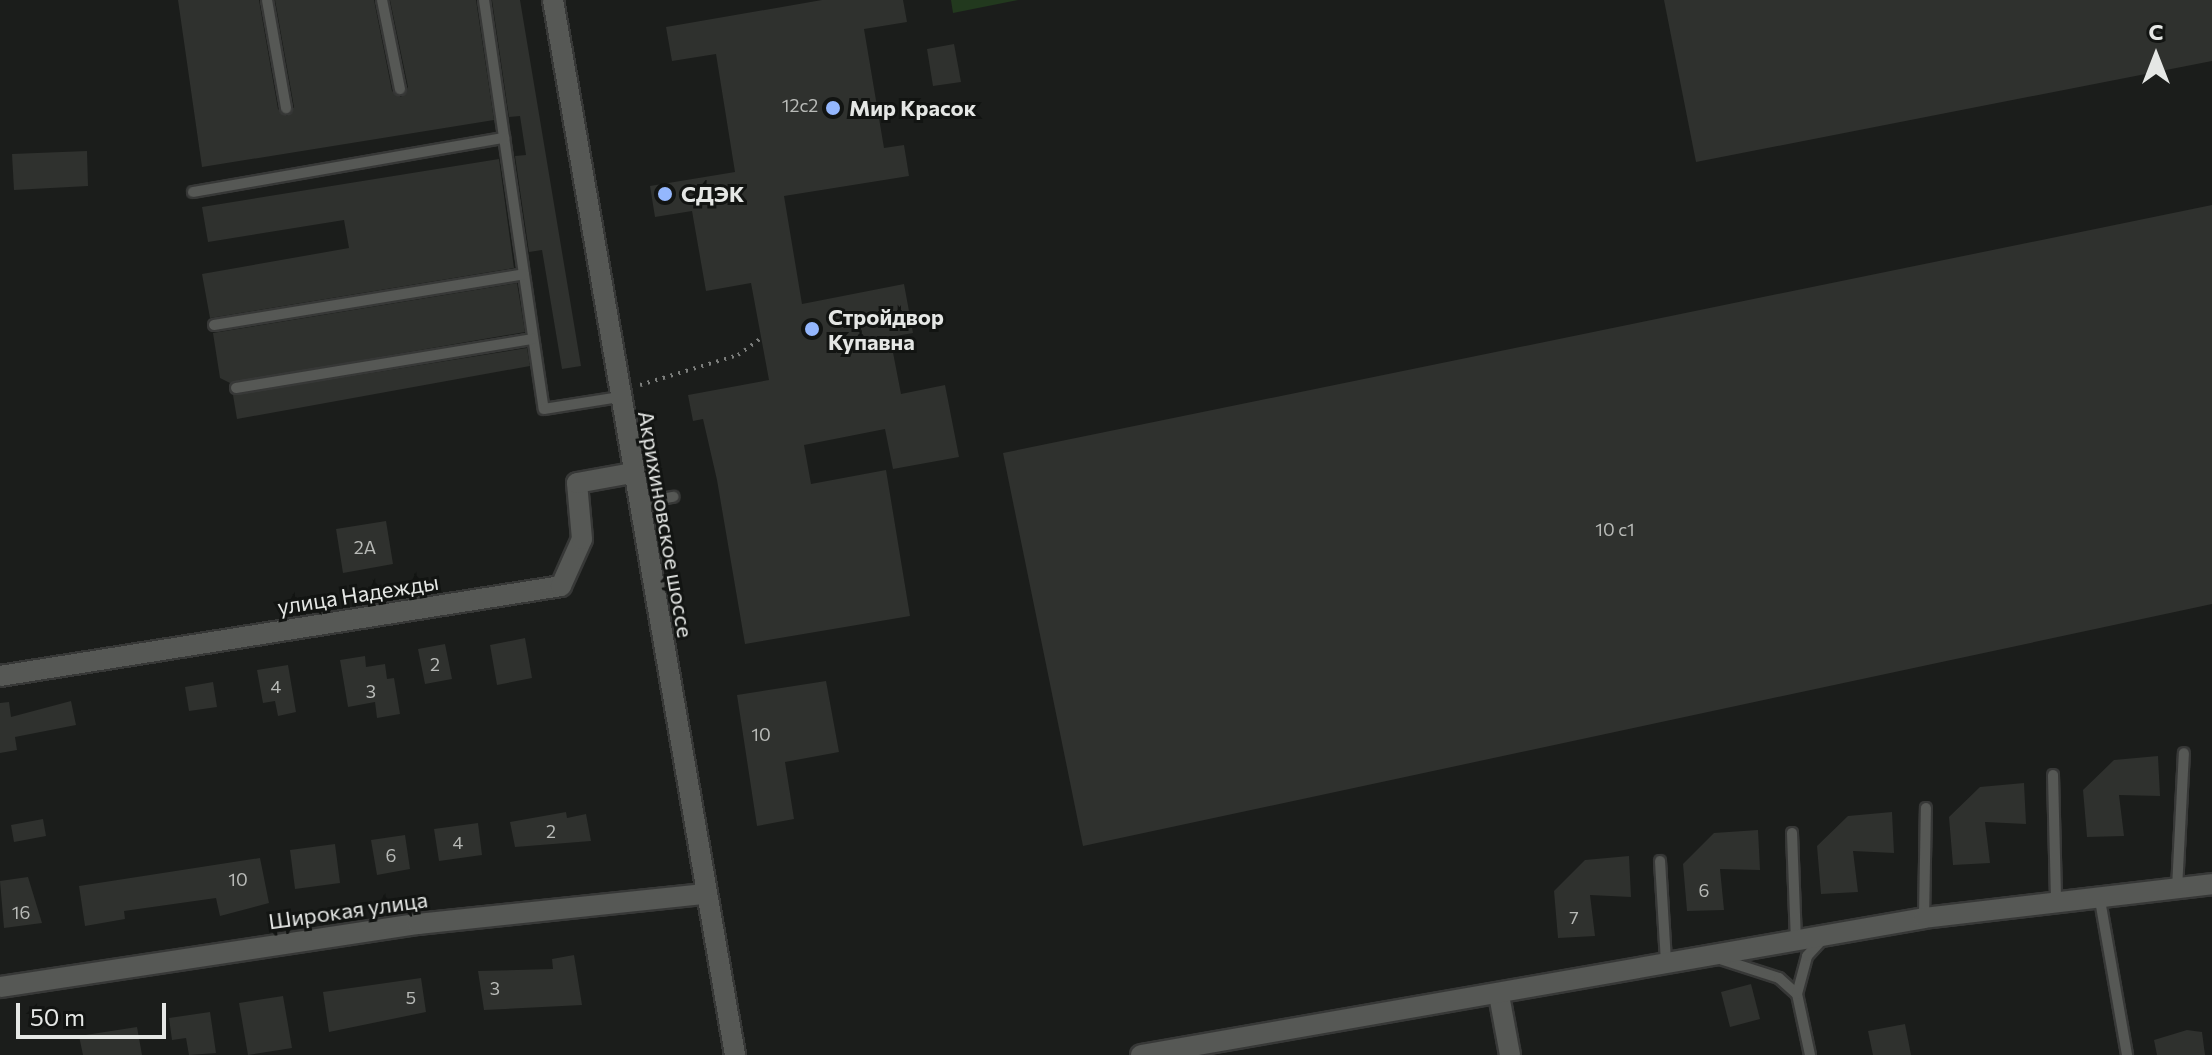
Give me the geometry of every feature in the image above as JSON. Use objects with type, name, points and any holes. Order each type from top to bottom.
[{"type":"street","name":"Акрихиновское шоссе","points":[[553,0],[704,894],[735,1055]]},
{"type":"street","name":"улица Надежды","points":[[0,676],[561,586],[582,539],[577,483],[632,473]]},
{"type":"street","points":[[1141,1055],[1184,1051],[1716,958],[1924,918],[2056,901],[2100,900],[2212,884]]},
{"type":"street","name":"Широкая улица","points":[[0,987],[418,924],[704,894]]},
{"type":"street","points":[[1499,995],[1510,1055]]},
{"type":"lane","points":[[267,0],[286,108]]},
{"type":"lane","points":[[382,0],[400,89]]},
{"type":"lane","points":[[484,0],[544,409],[620,397]]},
{"type":"lane","points":[[193,192],[504,138]]},
{"type":"lane","points":[[214,325],[524,274]]},
{"type":"lane","points":[[236,388],[533,339]]},
{"type":"lane","points":[[638,503],[673,497]]},
{"type":"lane","points":[[2177,889],[2184,753]]},
{"type":"lane","points":[[2053,775],[2056,901]]},
{"type":"lane","points":[[1924,918],[1926,808]]},
{"type":"lane","points":[[1792,833],[1796,944]]},
{"type":"lane","points":[[1660,861],[1666,966]]},
{"type":"lane","points":[[2100,900],[2127,1055]]},
{"type":"lane","points":[[1810,1055],[1797,994],[1807,956],[1823,939]]},
{"type":"lane","points":[[1716,958],[1779,978],[1797,994]]},
{"type":"path","points":[[640,385],[738,355],[761,338]]},
{"type":"green space","points":[[951,0],[1018,0],[953,13]]},
{"type":"building","points":[[178,0],[259,0],[278,109],[287,116],[294,107],[275,0],[374,0],[392,91],[401,97],[408,87],[390,0],[476,0],[494,120],[202,167]]},
{"type":"building","points":[[492,0],[520,0],[581,366],[562,369],[542,250],[529,252],[515,156],[526,155],[520,116],[509,117]]},
{"type":"building","points":[[822,0],[903,0],[907,22],[864,29],[884,148],[904,145],[909,176],[784,196],[802,304],[904,284],[913,333],[890,337],[901,394],[945,385],[959,457],[893,469],[885,429],[804,445],[811,484],[886,470],[910,616],[745,644],[717,480],[703,419],[693,421],[688,395],[769,380],[751,283],[706,291],[692,211],[655,217],[650,186],[735,172],[716,54],[672,61],[666,27]]},
{"type":"building","points":[[1664,0],[2212,0],[2212,61],[1696,162]]},
{"type":"building","points":[[954,44],[961,82],[933,86],[927,49]]},
{"type":"building","points":[[87,151],[88,186],[14,190],[12,154]]},
{"type":"building","points":[[499,159],[514,268],[210,318],[202,274],[349,248],[344,220],[208,242],[202,207]]},
{"type":"building","points":[[2212,205],[2212,604],[1083,846],[1003,453]]},
{"type":"building","points":[[517,283],[525,332],[230,383],[220,378],[213,333]]},
{"type":"building","points":[[527,348],[530,366],[237,419],[233,395]]},
{"type":"building","points":[[386,521],[393,564],[343,573],[336,529]]},
{"type":"building","points":[[525,638],[532,678],[497,685],[490,645]]},
{"type":"building","points":[[445,644],[452,679],[425,684],[418,649]]},
{"type":"building","points":[[365,656],[366,667],[385,664],[387,679],[394,678],[400,714],[377,718],[375,702],[348,707],[340,660]]},
{"type":"building","points":[[288,665],[296,712],[278,716],[275,701],[263,703],[257,670]]},
{"type":"building","points":[[826,681],[839,752],[785,762],[794,819],[757,826],[737,695]]},
{"type":"building","points":[[213,682],[217,707],[189,711],[185,687]]},
{"type":"building","points":[[71,701],[76,725],[15,737],[17,750],[0,753],[0,703],[9,702],[11,717]]},
{"type":"building","points":[[2158,756],[2160,796],[2119,795],[2124,836],[2087,837],[2083,790],[2114,760]]},
{"type":"building","points":[[2024,783],[2026,824],[1985,822],[1990,863],[1953,865],[1949,817],[1980,787]]},
{"type":"building","points":[[566,812],[567,818],[586,814],[591,841],[515,847],[510,822]]},
{"type":"building","points":[[1892,812],[1894,853],[1853,851],[1858,892],[1821,894],[1817,846],[1848,816]]},
{"type":"building","points":[[43,819],[46,836],[14,842],[11,825]]},
{"type":"building","points":[[478,823],[482,855],[439,861],[434,829]]},
{"type":"building","points":[[1758,830],[1760,870],[1720,869],[1724,910],[1687,911],[1683,864],[1714,833]]},
{"type":"building","points":[[405,835],[410,869],[377,875],[371,840]]},
{"type":"building","points":[[335,844],[340,883],[295,889],[290,850]]},
{"type":"building","points":[[1629,856],[1631,897],[1590,895],[1595,936],[1558,938],[1554,891],[1585,860]]},
{"type":"building","points":[[260,858],[269,903],[220,916],[216,898],[124,911],[125,919],[85,926],[79,886]]},
{"type":"building","points":[[28,877],[42,923],[4,928],[0,881]]},
{"type":"building","points":[[574,955],[582,1005],[484,1010],[478,971],[553,969],[552,959]]},
{"type":"building","points":[[421,978],[426,1012],[329,1032],[323,992]]},
{"type":"building","points":[[1751,984],[1760,1019],[1730,1027],[1721,992]]},
{"type":"building","points":[[283,996],[292,1048],[248,1055],[239,1003]]},
{"type":"building","points":[[210,1012],[216,1053],[189,1055],[186,1038],[172,1040],[169,1018]]},
{"type":"building","points":[[1905,1024],[1911,1055],[1873,1055],[1868,1031]]},
{"type":"building","points":[[137,1027],[142,1055],[83,1055],[79,1036]]},
{"type":"building","points":[[2187,1030],[2202,1032],[2205,1055],[2157,1055],[2154,1040]]},
{"type":"place","name":"Мир Красок","points":[[833,108]]},
{"type":"place","name":"СДЭК","points":[[665,194]]},
{"type":"place","name":"Стройдвор Купавна","points":[[812,329]]}]
